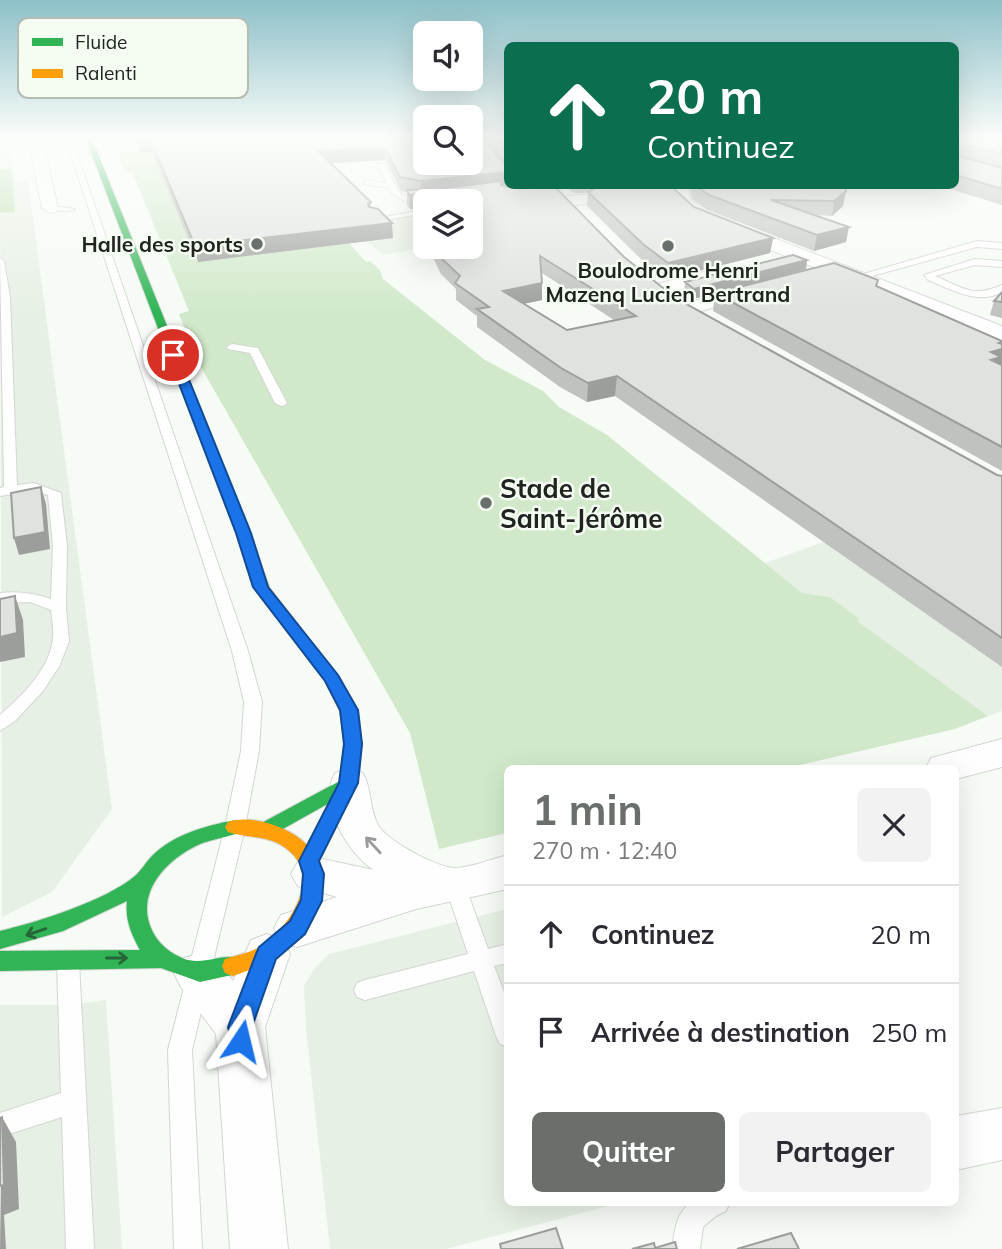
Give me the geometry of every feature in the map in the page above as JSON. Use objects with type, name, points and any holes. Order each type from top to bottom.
[{"type":"street","points":[[48,197],[50,208]]},
{"type":"street","points":[[112,197],[243,533],[261,587],[332,679],[349,710],[353,744],[349,783],[359,829],[384,856],[422,874],[436,888]]},
{"type":"street","points":[[564,197],[585,219]]},
{"type":"street","points":[[682,197],[682,202],[700,216],[848,273],[970,306],[1002,334]]},
{"type":"street","points":[[567,201],[586,200]]},
{"type":"street","points":[[652,286],[746,267]]},
{"type":"street","points":[[800,279],[848,273]]},
{"type":"street","points":[[652,286],[707,321]]},
{"type":"street","points":[[686,309],[775,286]]},
{"type":"street","points":[[956,765],[1002,753]]},
{"type":"street","points":[[265,830],[349,783]]},
{"type":"street","points":[[259,1249],[240,1027],[282,941],[312,901],[311,868],[349,783]]},
{"type":"street","points":[[0,940],[21,937],[86,915],[142,882],[158,862],[179,845],[206,833],[234,827],[265,830],[292,841],[311,868],[368,887],[436,888]]},
{"type":"street","points":[[0,961],[68,960],[234,966],[282,941],[436,888],[504,873]]},
{"type":"street","points":[[142,882],[137,907],[138,931],[179,966],[240,1027]]},
{"type":"street","points":[[959,1142],[1002,1135]]},
{"type":"lane","points":[[88,197],[240,651],[253,702],[250,751],[234,827],[179,966],[188,1249]]},
{"type":"lane","points":[[50,208],[71,209]]},
{"type":"lane","points":[[375,220],[413,213]]},
{"type":"lane","points":[[848,273],[978,244],[1002,246]]},
{"type":"lane","points":[[0,261],[5,297],[6,491],[34,487],[54,494],[60,546],[58,608],[62,640],[48,671],[0,725]]},
{"type":"lane","points":[[1002,264],[975,262],[929,275],[970,306],[995,295],[1002,288]]},
{"type":"lane","points":[[232,347],[254,350],[281,403]]},
{"type":"lane","points":[[0,598],[15,595],[39,597],[58,608]]},
{"type":"lane","points":[[436,888],[480,960],[504,1025]]},
{"type":"lane","points":[[365,990],[504,954]]},
{"type":"lane","points":[[68,960],[80,1249]]},
{"type":"lane","points":[[0,1125],[73,1101]]},
{"type":"lane","points":[[687,1249],[690,1220],[707,1206]]},
{"type":"shaded area","points":[[0,197],[30,197],[112,809],[52,892],[2,917]]},
{"type":"shaded area","points":[[413,216],[413,250],[383,255],[345,224],[370,225]]},
{"type":"shaded area","points":[[1002,478],[1002,711],[988,716],[856,621],[859,619],[830,597],[802,593],[765,563]]},
{"type":"shaded area","points":[[504,910],[504,1206],[608,1206],[446,1249],[330,1249],[306,1028],[304,986],[314,969],[329,954]]},
{"type":"shaded area","points":[[106,1000],[122,1249],[0,1249],[0,1005],[70,1005]]},
{"type":"green space","points":[[0,197],[14,197],[15,212],[0,213]]},
{"type":"green space","name":"Stade de Saint-Jérôme","points":[[143,197],[280,197],[329,220],[366,262],[370,261],[380,270],[383,279],[485,360],[543,391],[559,407],[607,435],[802,593],[830,597],[860,619],[857,621],[988,716],[955,729],[800,765],[504,765],[504,834],[439,849],[410,733],[197,360],[179,314],[189,311]]},
{"type":"building","points":[[175,197],[366,197],[371,202],[369,207],[378,209],[392,223],[195,246]]},
{"type":"building","points":[[483,197],[565,197],[624,257],[677,299],[1002,476],[1002,638],[617,376],[588,383],[561,368],[477,309],[489,307],[455,283],[460,276],[442,259],[483,259]],"holes":[[[540,256],[636,316],[567,330],[503,291],[542,283]]]},
{"type":"building","points":[[594,197],[683,197],[694,207],[773,238],[668,263],[643,244]]},
{"type":"building","points":[[715,197],[838,197],[834,201],[771,200],[849,227],[817,235]]},
{"type":"building","points":[[793,255],[807,260],[694,289],[685,282]]},
{"type":"building","points":[[834,263],[878,280],[876,286],[1002,341],[999,343],[1002,344],[1002,349],[991,352],[1001,357],[991,360],[1002,365],[1002,447],[715,293]]},
{"type":"building","points":[[1002,292],[1002,302],[994,301]]},
{"type":"building","points":[[41,487],[45,532],[14,538],[11,493]]},
{"type":"building","points":[[15,596],[17,633],[0,637],[0,599]]},
{"type":"building","points":[[2,1117],[4,1185],[0,1186],[0,1118]]},
{"type":"building","points":[[556,1228],[563,1249],[501,1249],[500,1244]]},
{"type":"building","points":[[791,1233],[799,1249],[737,1249]]},
{"type":"building","points":[[675,1242],[677,1249],[632,1249],[654,1243],[655,1248]]},
{"type":"traffic: fast","points":[[112,197],[243,533],[261,586]]},
{"type":"traffic: fast","points":[[265,830],[349,783]]},
{"type":"traffic: fast","points":[[233,966],[210,972],[196,972],[176,966],[148,944],[136,913],[138,895],[145,878],[166,854],[194,838],[235,827]]},
{"type":"traffic: fast","points":[[0,940],[38,931],[74,917],[142,882]]},
{"type":"traffic: fast","points":[[0,961],[160,959]]},
{"type":"traffic: slow","points":[[261,586],[332,679],[349,711],[353,744],[349,783],[309,861]]},
{"type":"traffic: slow","points":[[233,966],[264,955],[293,930],[310,901],[313,885],[312,870],[305,856],[292,842],[257,829],[235,827]]},
{"type":"place","name":"Halle des sports","points":[[257,244]]},
{"type":"place","name":"Boulodrome Henri Mazenq Lucien Bertrand","points":[[668,246]]},
{"type":"place","name":"Stade de Saint-Jérôme","points":[[486,503]]},
{"type":"route","points":[[173,355],[243,533],[261,587],[332,679],[349,710],[353,744],[349,783],[309,861],[313,874],[312,901],[297,928],[267,954],[240,1027],[241,1041]]}]
